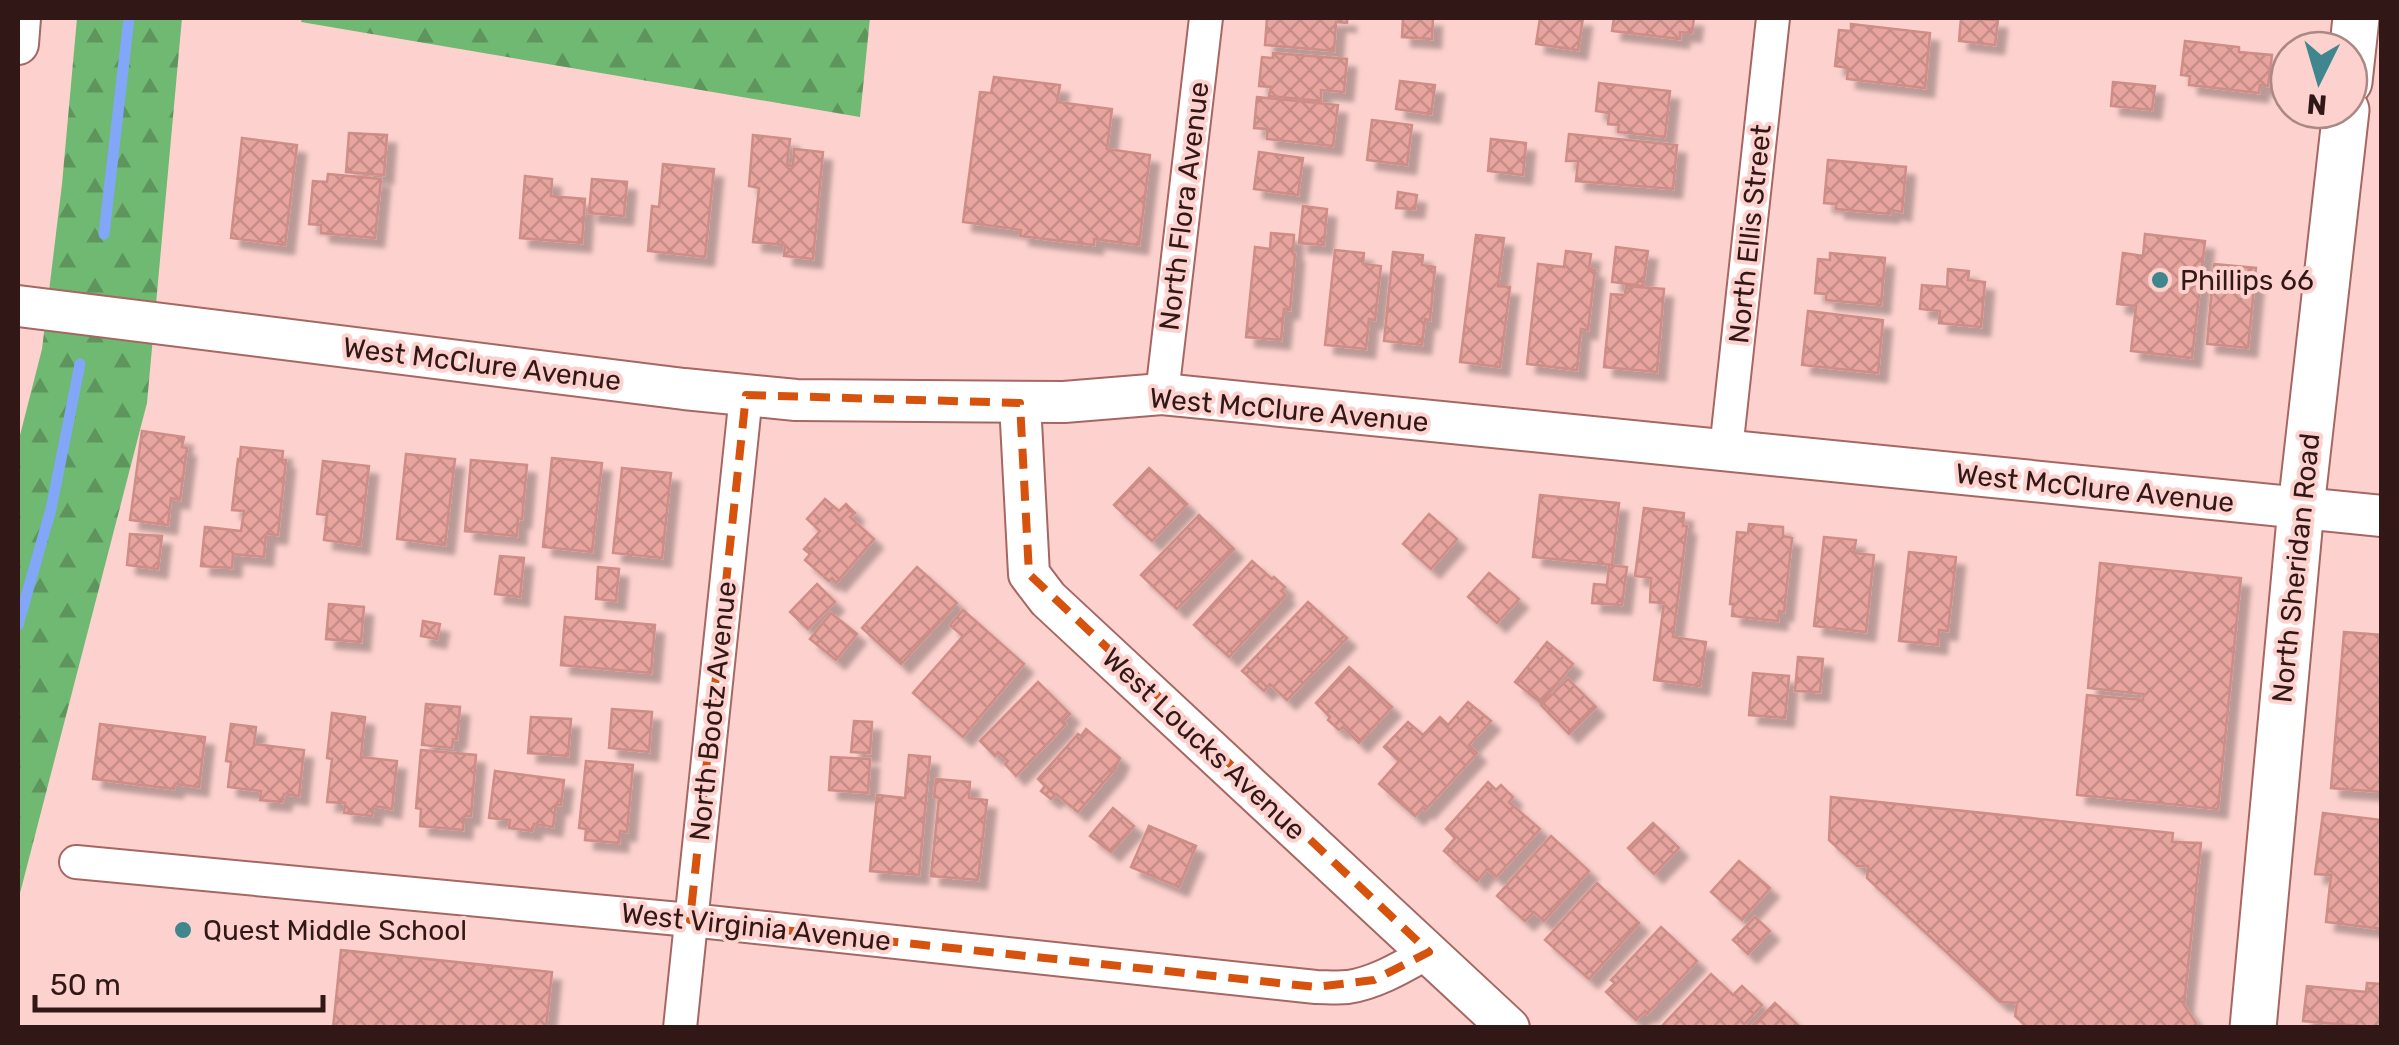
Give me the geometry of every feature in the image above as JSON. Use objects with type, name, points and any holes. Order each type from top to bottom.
[{"type":"main road","name":"North Sheridan Road","points":[[2253,1028],[2301,508],[2344,130]]},
{"type":"street","points":[[18,44],[20,18]]},
{"type":"street","name":"North Flora Avenue","points":[[1162,394],[1206,18]]},
{"type":"street","name":"North Ellis Street","points":[[1726,450],[1773,18]]},
{"type":"street","name":"West McClure Avenue","points":[[18,306],[796,400],[1020,403],[1162,394],[2382,516]]},
{"type":"street","name":"North Bootz Avenue","points":[[680,1028],[746,395]]},
{"type":"street","name":"West Loucks Avenue","points":[[1020,403],[1028,574],[1048,599],[1428,952],[1477,1013],[1509,1028]]},
{"type":"street","name":"West Virginia Avenue","points":[[76,862],[690,920],[1316,987],[1348,987],[1374,980],[1428,952]]},
{"type":"highlighted area","points":[[746,395],[1020,403],[1029,574],[1429,952],[1374,980],[1316,987],[690,920]]},
{"type":"green space","points":[[77,18],[182,18],[147,403],[18,901],[18,443],[42,349]]},
{"type":"green space","points":[[302,18],[870,18],[860,117],[301,22]]},
{"type":"building","points":[[1267,18],[1347,18],[1347,23],[1336,22],[1334,51],[1265,45]]},
{"type":"building","points":[[1403,18],[1433,18],[1432,39],[1402,37]]},
{"type":"building","points":[[1540,18],[1583,18],[1578,50],[1536,44]]},
{"type":"building","points":[[1614,18],[1694,18],[1692,33],[1680,32],[1680,39],[1612,31]]},
{"type":"building","points":[[1961,18],[1998,20],[1995,45],[1959,41]]},
{"type":"building","points":[[1851,24],[1930,33],[1925,88],[1847,79],[1848,68],[1835,66],[1839,30],[1851,31]]},
{"type":"building","points":[[2185,41],[2269,55],[2268,86],[2260,85],[2259,93],[2189,85],[2190,76],[2181,75]]},
{"type":"building","points":[[1273,53],[1347,59],[1344,92],[1321,90],[1321,101],[1269,96],[1271,87],[1259,86],[1262,57],[1273,58]]},
{"type":"building","points":[[994,77],[1060,85],[1057,102],[1112,109],[1107,149],[1150,155],[1139,245],[1094,239],[1094,245],[1020,236],[1021,230],[963,222],[980,92],[991,93]]},
{"type":"building","points":[[1400,81],[1435,85],[1431,114],[1396,109]]},
{"type":"building","points":[[2113,82],[2155,86],[2152,110],[2111,106]]},
{"type":"building","points":[[1599,83],[1670,91],[1665,137],[1618,132],[1619,125],[1608,124],[1609,113],[1596,111]]},
{"type":"building","points":[[1257,97],[1338,105],[1333,146],[1267,139],[1267,129],[1254,128]]},
{"type":"building","points":[[1372,120],[1412,125],[1407,165],[1367,160]]},
{"type":"building","points":[[349,133],[387,135],[384,175],[346,172]]},
{"type":"building","points":[[1569,134],[1677,145],[1673,189],[1576,181],[1578,161],[1566,161]]},
{"type":"building","points":[[753,135],[790,139],[787,165],[793,166],[794,149],[823,152],[813,259],[784,256],[785,245],[753,242],[759,188],[749,186]]},
{"type":"building","points":[[242,138],[297,145],[285,245],[231,238]]},
{"type":"building","points":[[1491,139],[1526,143],[1523,175],[1488,171]]},
{"type":"building","points":[[1259,152],[1303,158],[1298,195],[1254,189]]},
{"type":"building","points":[[1828,160],[1906,167],[1902,212],[1836,209],[1836,204],[1824,203]]},
{"type":"building","points":[[663,164],[714,169],[705,257],[648,251],[652,206],[659,207]]},
{"type":"building","points":[[328,174],[381,179],[375,238],[321,233],[321,225],[309,224],[313,181],[327,182]]},
{"type":"building","points":[[525,176],[552,179],[551,196],[585,199],[582,243],[520,238]]},
{"type":"building","points":[[592,179],[627,182],[624,216],[589,213]]},
{"type":"building","points":[[1398,192],[1417,195],[1415,209],[1396,208]]},
{"type":"building","points":[[1303,206],[1327,209],[1324,245],[1299,243]]},
{"type":"building","points":[[1271,233],[1294,235],[1290,310],[1284,309],[1281,340],[1246,337],[1255,247],[1270,249]]},
{"type":"building","name":"Phillips 66","points":[[2145,234],[2205,241],[2192,358],[2131,351],[2136,306],[2117,304],[2123,253],[2143,256]]},
{"type":"building","points":[[1476,235],[1504,238],[1498,286],[1510,287],[1500,367],[1460,362]]},
{"type":"building","points":[[1616,247],[1648,251],[1643,286],[1612,282]]},
{"type":"building","points":[[1335,250],[1364,253],[1363,264],[1381,266],[1375,320],[1369,319],[1366,349],[1325,345]]},
{"type":"building","points":[[1566,251],[1591,254],[1589,269],[1595,270],[1588,330],[1581,329],[1577,370],[1527,364],[1538,264],[1564,267]]},
{"type":"building","points":[[1393,252],[1423,255],[1422,265],[1435,267],[1430,320],[1425,319],[1422,345],[1384,341]]},
{"type":"building","points":[[1830,253],[1885,258],[1881,305],[1826,300],[1826,294],[1815,293],[1818,259],[1830,260]]},
{"type":"building","name":"Phillips 66","points":[[2214,264],[2256,268],[2248,348],[2207,344]]},
{"type":"building","points":[[1948,269],[1969,271],[1968,280],[1985,282],[1981,327],[1939,323],[1940,311],[1920,309],[1922,285],[1947,287]]},
{"type":"building","points":[[1626,286],[1664,289],[1657,372],[1604,367],[1611,294],[1625,295]]},
{"type":"building","points":[[1808,311],[1883,320],[1878,373],[1802,365]]},
{"type":"building","points":[[142,431],[184,437],[182,447],[187,448],[180,500],[171,498],[168,525],[130,520]]},
{"type":"building","points":[[241,447],[283,451],[282,460],[286,460],[278,535],[266,534],[264,557],[233,554],[232,568],[201,566],[205,527],[241,531],[244,511],[232,510]]},
{"type":"building","points":[[406,454],[455,459],[445,545],[397,539]]},
{"type":"building","points":[[552,458],[602,463],[592,552],[543,547]]},
{"type":"building","points":[[471,460],[527,465],[517,536],[465,531]]},
{"type":"building","points":[[323,461],[369,466],[360,545],[324,540],[327,515],[317,514]]},
{"type":"building","points":[[622,468],[671,473],[662,558],[613,553]]},
{"type":"building","points":[[1149,468],[1187,504],[1152,541],[1114,505]]},
{"type":"building","points":[[1540,495],[1619,503],[1612,565],[1533,557]]},
{"type":"building","points":[[825,499],[839,511],[846,504],[855,513],[850,517],[874,539],[836,583],[805,560],[810,554],[804,549],[820,531],[807,519]]},
{"type":"building","points":[[1644,508],[1684,513],[1683,526],[1687,526],[1673,637],[1706,642],[1700,686],[1654,680],[1664,603],[1650,602],[1651,578],[1635,576]]},
{"type":"building","points":[[1429,514],[1457,539],[1431,569],[1403,544]]},
{"type":"building","points":[[1199,515],[1234,549],[1177,609],[1141,575]]},
{"type":"building","points":[[1749,524],[1783,527],[1783,536],[1792,538],[1784,612],[1779,611],[1778,621],[1732,616],[1737,532],[1748,533]]},
{"type":"building","points":[[130,534],[162,536],[158,569],[127,565]]},
{"type":"building","points":[[1824,537],[1856,540],[1854,553],[1874,555],[1866,632],[1814,626]]},
{"type":"building","points":[[1909,552],[1956,557],[1948,631],[1939,630],[1938,645],[1899,641]]},
{"type":"building","points":[[500,556],[524,558],[520,597],[495,594]]},
{"type":"building","points":[[1252,561],[1285,587],[1281,591],[1286,595],[1229,657],[1194,625]]},
{"type":"building","points":[[2100,563],[2241,578],[2218,809],[2077,795],[2087,695],[2143,700],[2143,694],[2088,688]]},
{"type":"building","points":[[1609,565],[1627,567],[1622,605],[1592,603],[1594,584],[1607,585]]},
{"type":"building","points":[[598,567],[619,569],[616,601],[596,599]]},
{"type":"building","points":[[917,567],[957,603],[901,664],[862,628]]},
{"type":"building","points":[[1489,573],[1519,599],[1497,623],[1468,597]]},
{"type":"building","points":[[817,584],[835,602],[808,629],[790,612]]},
{"type":"building","points":[[1308,602],[1347,638],[1287,700],[1270,684],[1264,691],[1242,671]]},
{"type":"building","points":[[329,604],[364,607],[361,642],[326,639]]},
{"type":"building","points":[[963,610],[1024,664],[963,737],[913,693],[963,636],[950,625]]},
{"type":"building","points":[[831,613],[857,634],[836,660],[810,639]]},
{"type":"building","points":[[565,617],[655,625],[651,673],[561,665]]},
{"type":"building","points":[[423,621],[440,624],[437,639],[421,636]]},
{"type":"building","points":[[2344,632],[2382,635],[2382,792],[2331,788]]},
{"type":"building","points":[[1547,642],[1573,664],[1541,703],[1515,682]]},
{"type":"building","points":[[1798,657],[1823,659],[1820,692],[1795,691]]},
{"type":"building","points":[[1349,667],[1392,707],[1359,743],[1343,727],[1339,730],[1328,720],[1330,717],[1316,703]]},
{"type":"building","points":[[1753,673],[1789,676],[1785,718],[1749,715]]},
{"type":"building","points":[[1568,679],[1596,707],[1569,734],[1541,705]]},
{"type":"building","points":[[1038,682],[1070,714],[1063,721],[1066,724],[1016,776],[1005,764],[1008,761],[998,752],[995,756],[980,741]]},
{"type":"building","points":[[1468,702],[1491,721],[1469,745],[1477,753],[1415,816],[1379,784],[1399,761],[1384,747],[1408,722],[1423,735],[1440,717],[1448,725]]},
{"type":"building","points":[[426,704],[460,707],[457,739],[453,739],[452,748],[422,745]]},
{"type":"building","points":[[612,709],[652,712],[649,752],[609,748]]},
{"type":"building","points":[[332,713],[365,717],[361,757],[397,761],[392,809],[374,806],[372,816],[344,813],[345,803],[327,802]]},
{"type":"building","points":[[531,717],[571,719],[568,756],[528,753]]},
{"type":"building","points":[[854,721],[872,722],[870,753],[851,752]]},
{"type":"building","points":[[100,724],[205,737],[199,787],[175,784],[174,789],[93,779]]},
{"type":"building","points":[[231,724],[256,727],[254,744],[304,750],[299,796],[284,794],[282,802],[260,800],[261,791],[228,787],[231,762],[226,761]]},
{"type":"building","points":[[1086,729],[1120,758],[1078,812],[1056,794],[1051,799],[1041,791],[1045,786],[1038,779]]},
{"type":"building","points":[[421,750],[476,755],[471,816],[464,816],[463,830],[420,826],[421,809],[416,808]]},
{"type":"building","points":[[909,755],[930,757],[919,875],[870,871],[877,795],[905,798]]},
{"type":"building","points":[[831,757],[870,759],[868,793],[829,790]]},
{"type":"building","points":[[586,761],[633,765],[627,832],[620,831],[619,843],[585,840],[586,829],[579,828]]},
{"type":"building","points":[[495,771],[564,780],[553,827],[534,824],[532,831],[509,828],[510,820],[489,818]]},
{"type":"building","points":[[936,779],[970,782],[969,798],[987,800],[978,880],[931,876],[939,798],[934,797]]},
{"type":"building","points":[[1488,782],[1496,790],[1501,785],[1513,797],[1509,802],[1540,829],[1496,877],[1487,869],[1477,881],[1444,851],[1455,838],[1446,829]]},
{"type":"building","points":[[1831,797],[2173,833],[2172,842],[2201,843],[2184,1005],[2196,1023],[2195,1028],[2028,1028],[2015,1016],[2017,1003],[2000,1002],[1867,878],[1868,866],[1857,866],[1829,840]]},
{"type":"building","points":[[1113,808],[1134,826],[1111,852],[1090,836]]},
{"type":"building","points":[[2323,813],[2382,820],[2382,929],[2326,922],[2331,875],[2315,874]]},
{"type":"building","points":[[1653,823],[1679,848],[1654,874],[1628,848]]},
{"type":"building","points":[[1149,826],[1196,846],[1179,887],[1131,867]]},
{"type":"building","points":[[1551,836],[1589,871],[1544,921],[1534,912],[1525,921],[1497,896]]},
{"type":"building","points":[[1739,861],[1770,888],[1742,920],[1711,892]]},
{"type":"building","points":[[1597,883],[1639,923],[1589,979],[1545,940]]},
{"type":"building","points":[[1755,917],[1770,931],[1748,954],[1733,940]]},
{"type":"building","points":[[1661,927],[1697,961],[1647,1014],[1645,1011],[1636,1020],[1606,992],[1615,983],[1611,980]]},
{"type":"building","points":[[341,950],[552,972],[546,1028],[333,1028]]},
{"type":"building","points":[[1711,974],[1733,995],[1742,986],[1762,1005],[1741,1028],[1660,1028]]},
{"type":"building","points":[[2367,983],[2382,984],[2382,1028],[2303,1021],[2307,986],[2366,992]]},
{"type":"building","points":[[1775,1003],[1800,1027],[1800,1028],[1751,1027]]},
{"type":"waterway","points":[[104,234],[129,18]]},
{"type":"waterway","points":[[18,625],[51,509],[80,364]]},
{"type":"place","name":"Phillips 66","points":[[2160,280]]},
{"type":"place","name":"Quest Middle School","points":[[183,930]]}]
